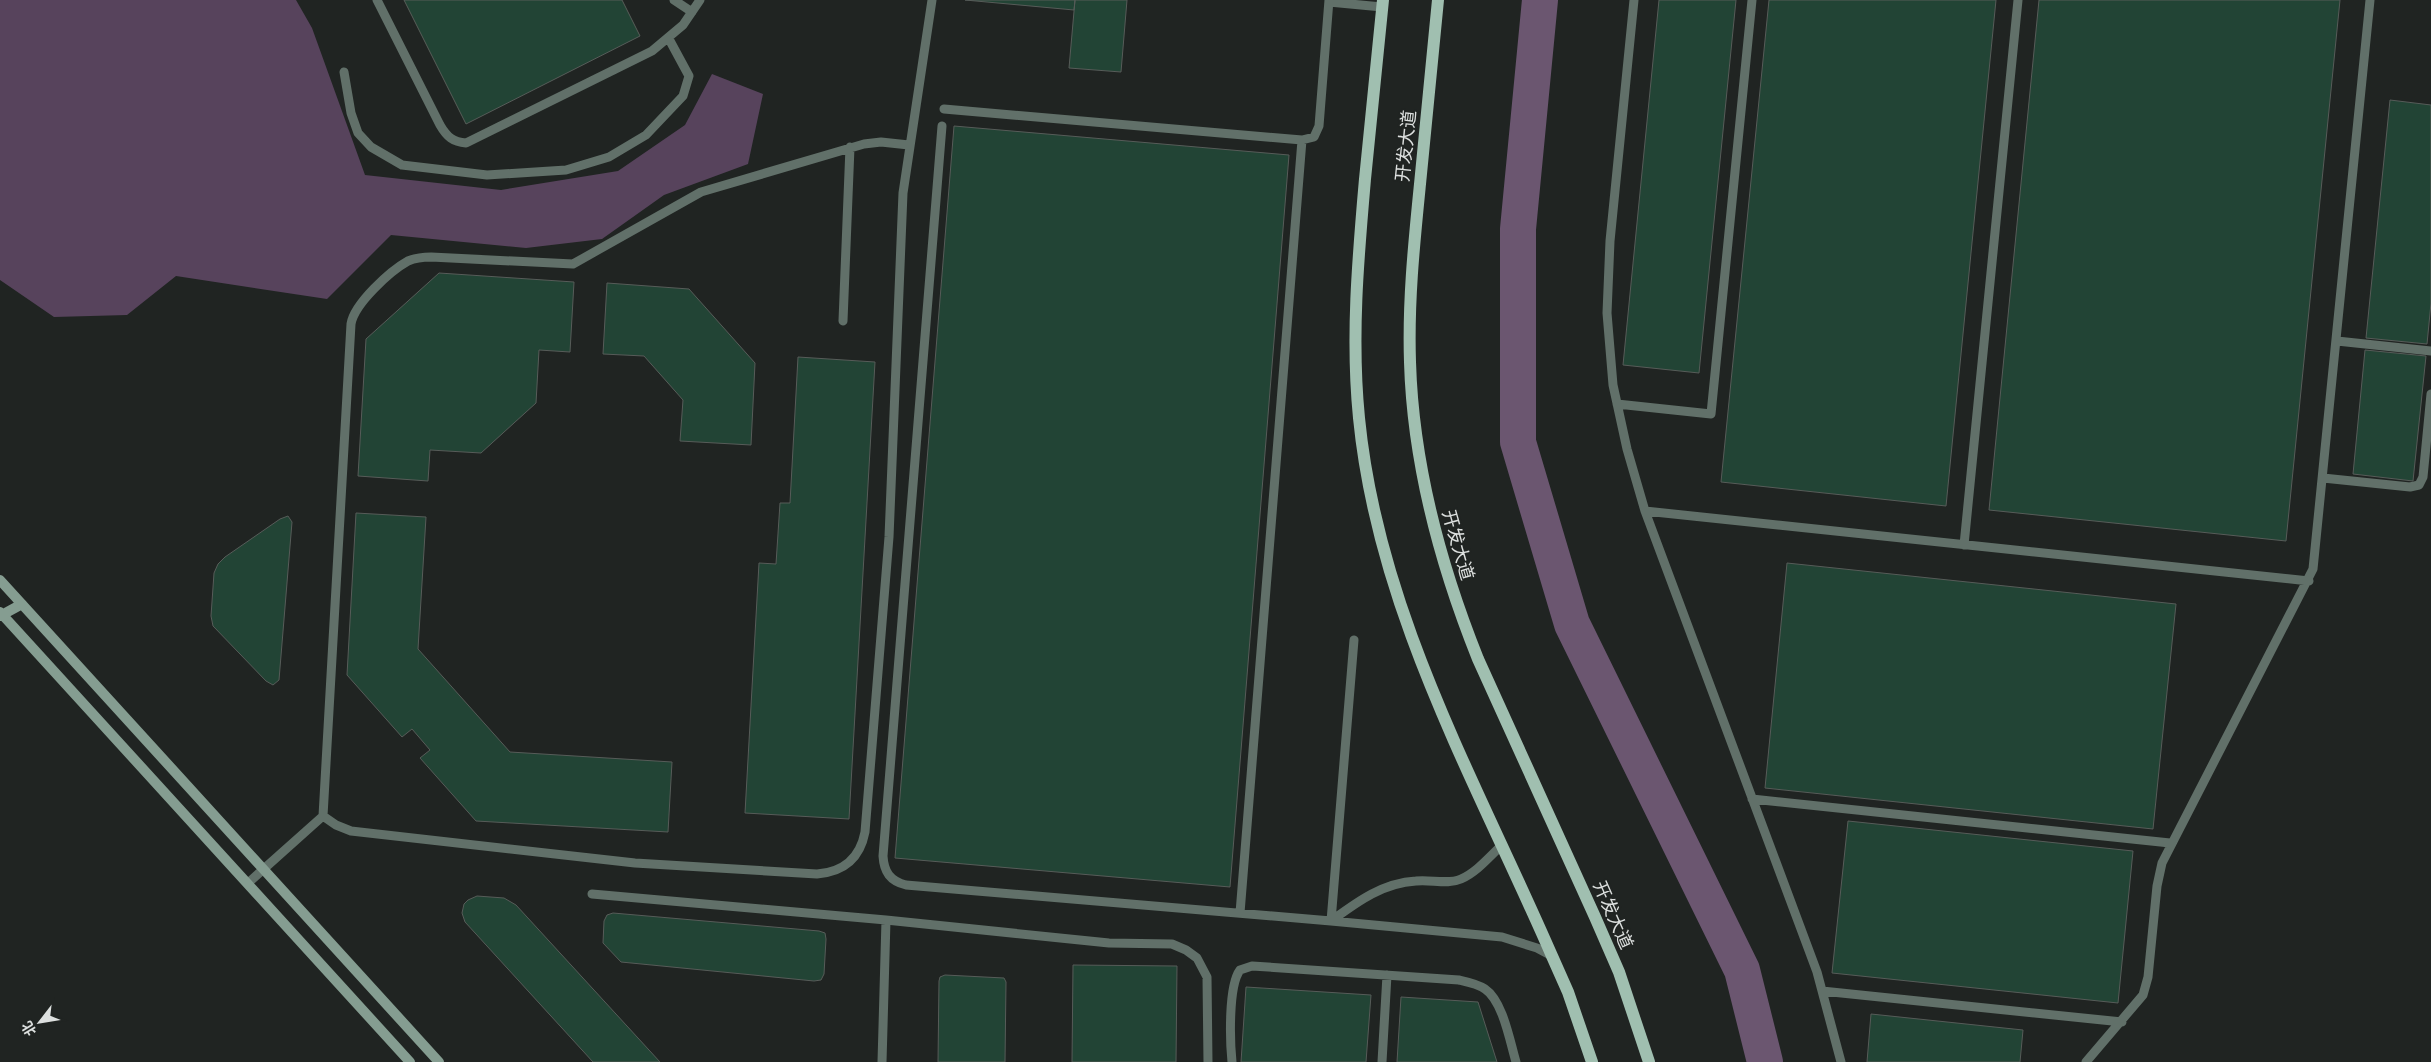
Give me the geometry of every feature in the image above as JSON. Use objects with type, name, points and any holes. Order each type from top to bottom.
[{"type":"main road","name":"开发大道","points":[[1438,0],[1413,251],[1410,312],[1410,362],[1414,413],[1425,489],[1443,563],[1459,611],[1478,659],[1615,963],[1649,1062]]},
{"type":"main road","name":"开发大道","points":[[1383,4],[1355,310],[1359,418],[1376,526],[1407,630],[1568,992],[1592,1062]]},
{"type":"main road","points":[[0,580],[439,1062]]},
{"type":"main road","points":[[22,604],[1,614],[410,1062]]},
{"type":"lane","points":[[377,0],[446,135],[455,142],[466,143],[652,51],[669,39],[700,0]]},
{"type":"lane","points":[[674,0],[692,12]]},
{"type":"lane","points":[[323,816],[336,825],[351,830],[635,862],[817,874],[836,871],[852,860],[862,844],[865,832],[889,537],[900,240],[909,145],[932,0]]},
{"type":"lane","points":[[1634,0],[1610,241],[1607,313],[1617,404],[1627,449],[1645,511],[1817,972],[1841,1062]]},
{"type":"lane","points":[[1617,404],[1711,414],[1752,0]]},
{"type":"lane","points":[[1964,545],[2018,0]]},
{"type":"lane","points":[[2086,1062],[2122,1022],[2143,995],[2146,986],[2157,886],[2162,863],[2170,843],[2309,581],[2315,557],[2370,0]]},
{"type":"lane","points":[[944,108],[1302,140],[1314,137],[1319,126],[1329,1],[1383,4]]},
{"type":"lane","points":[[344,72],[351,113],[358,133],[372,147],[402,165],[487,175],[566,170],[609,157],[646,134],[683,96],[690,76],[669,39]]},
{"type":"lane","points":[[942,126],[884,866],[888,876],[897,883],[906,885],[1502,937],[1537,948],[1552,956]]},
{"type":"lane","points":[[1240,913],[1302,140]]},
{"type":"lane","points":[[248,883],[323,816],[351,324],[359,304],[399,268],[414,259],[431,257],[573,264],[701,192],[850,147],[881,142],[909,145]]},
{"type":"lane","points":[[843,321],[850,147]]},
{"type":"lane","points":[[2337,341],[2431,351]]},
{"type":"lane","points":[[2323,478],[2410,487],[2418,485],[2423,477],[2431,394]]},
{"type":"lane","points":[[1645,511],[2309,581]]},
{"type":"lane","points":[[1331,921],[1354,640]]},
{"type":"lane","points":[[1752,799],[2170,843]]},
{"type":"lane","points":[[1331,921],[1357,902],[1385,887],[1418,880],[1459,880],[1470,874],[1502,845]]},
{"type":"lane","points":[[592,894],[886,920],[1109,944],[1166,943],[1179,946],[1196,958],[1207,977],[1208,1062]]},
{"type":"lane","points":[[882,1062],[886,920]]},
{"type":"lane","points":[[1232,1062],[1231,1037],[1234,981],[1240,970],[1252,966],[1459,980],[1474,983],[1487,990],[1497,1003],[1516,1062]]},
{"type":"lane","points":[[1382,1062],[1387,975]]},
{"type":"lane","points":[[1822,991],[2122,1022]]},
{"type":"shaded area","points":[[0,0],[296,0],[312,28],[365,175],[501,190],[618,171],[685,125],[712,74],[763,94],[748,164],[664,195],[602,239],[526,248],[391,235],[327,299],[176,276],[127,315],[54,317],[0,280]]},
{"type":"building","points":[[404,0],[622,0],[640,36],[466,124]]},
{"type":"building","points":[[965,0],[1075,0],[1074,10]]},
{"type":"building","points":[[1075,0],[1127,0],[1121,72],[1069,68]]},
{"type":"building","points":[[1659,0],[1736,0],[1699,373],[1623,365]]},
{"type":"building","points":[[1769,0],[1996,0],[1946,506],[1721,482]]},
{"type":"building","points":[[2039,0],[2340,0],[2286,541],[1989,510]]},
{"type":"building","points":[[2390,100],[2431,105],[2431,303],[2427,344],[2366,338]]},
{"type":"building","points":[[954,126],[1289,155],[1230,887],[895,858]]},
{"type":"building","points":[[439,273],[574,282],[570,352],[539,350],[536,403],[481,453],[430,450],[428,481],[358,476],[366,339]]},
{"type":"building","points":[[607,283],[689,289],[755,363],[751,445],[680,441],[683,400],[644,356],[603,354]]},
{"type":"building","points":[[2365,350],[2426,356],[2413,481],[2353,474]]},
{"type":"building","points":[[798,357],[875,362],[849,819],[745,813],[759,563],[776,564],[780,503],[790,503]]},
{"type":"building","points":[[356,513],[426,517],[418,649],[510,752],[672,762],[668,832],[476,821],[420,758],[430,750],[412,729],[402,737],[347,675]]},
{"type":"building","points":[[288,516],[292,522],[279,680],[273,685],[266,681],[213,626],[211,616],[214,573],[218,564],[225,557],[280,519]]},
{"type":"building","points":[[1787,563],[2176,604],[2153,829],[1765,788]]},
{"type":"building","points":[[1848,821],[2133,851],[2118,1003],[1832,973]]},
{"type":"building","points":[[477,896],[504,898],[516,905],[660,1062],[593,1062],[465,922],[462,913],[464,904]]},
{"type":"building","points":[[613,913],[819,931],[825,933],[826,939],[824,974],[821,980],[814,981],[621,962],[603,943],[604,921],[607,915]]},
{"type":"building","points":[[1073,965],[1177,966],[1176,1062],[1072,1062]]},
{"type":"building","points":[[945,975],[1004,978],[1006,982],[1005,1062],[938,1062],[939,981],[940,977]]},
{"type":"building","points":[[1246,987],[1371,995],[1366,1062],[1241,1062]]},
{"type":"building","points":[[1401,997],[1478,1002],[1497,1062],[1397,1062]]},
{"type":"building","points":[[1871,1014],[2023,1030],[2020,1062],[1867,1062]]},
{"type":"waterway","points":[[1540,0],[1518,229],[1518,442],[1572,624],[1742,970],[1765,1062]]}]
